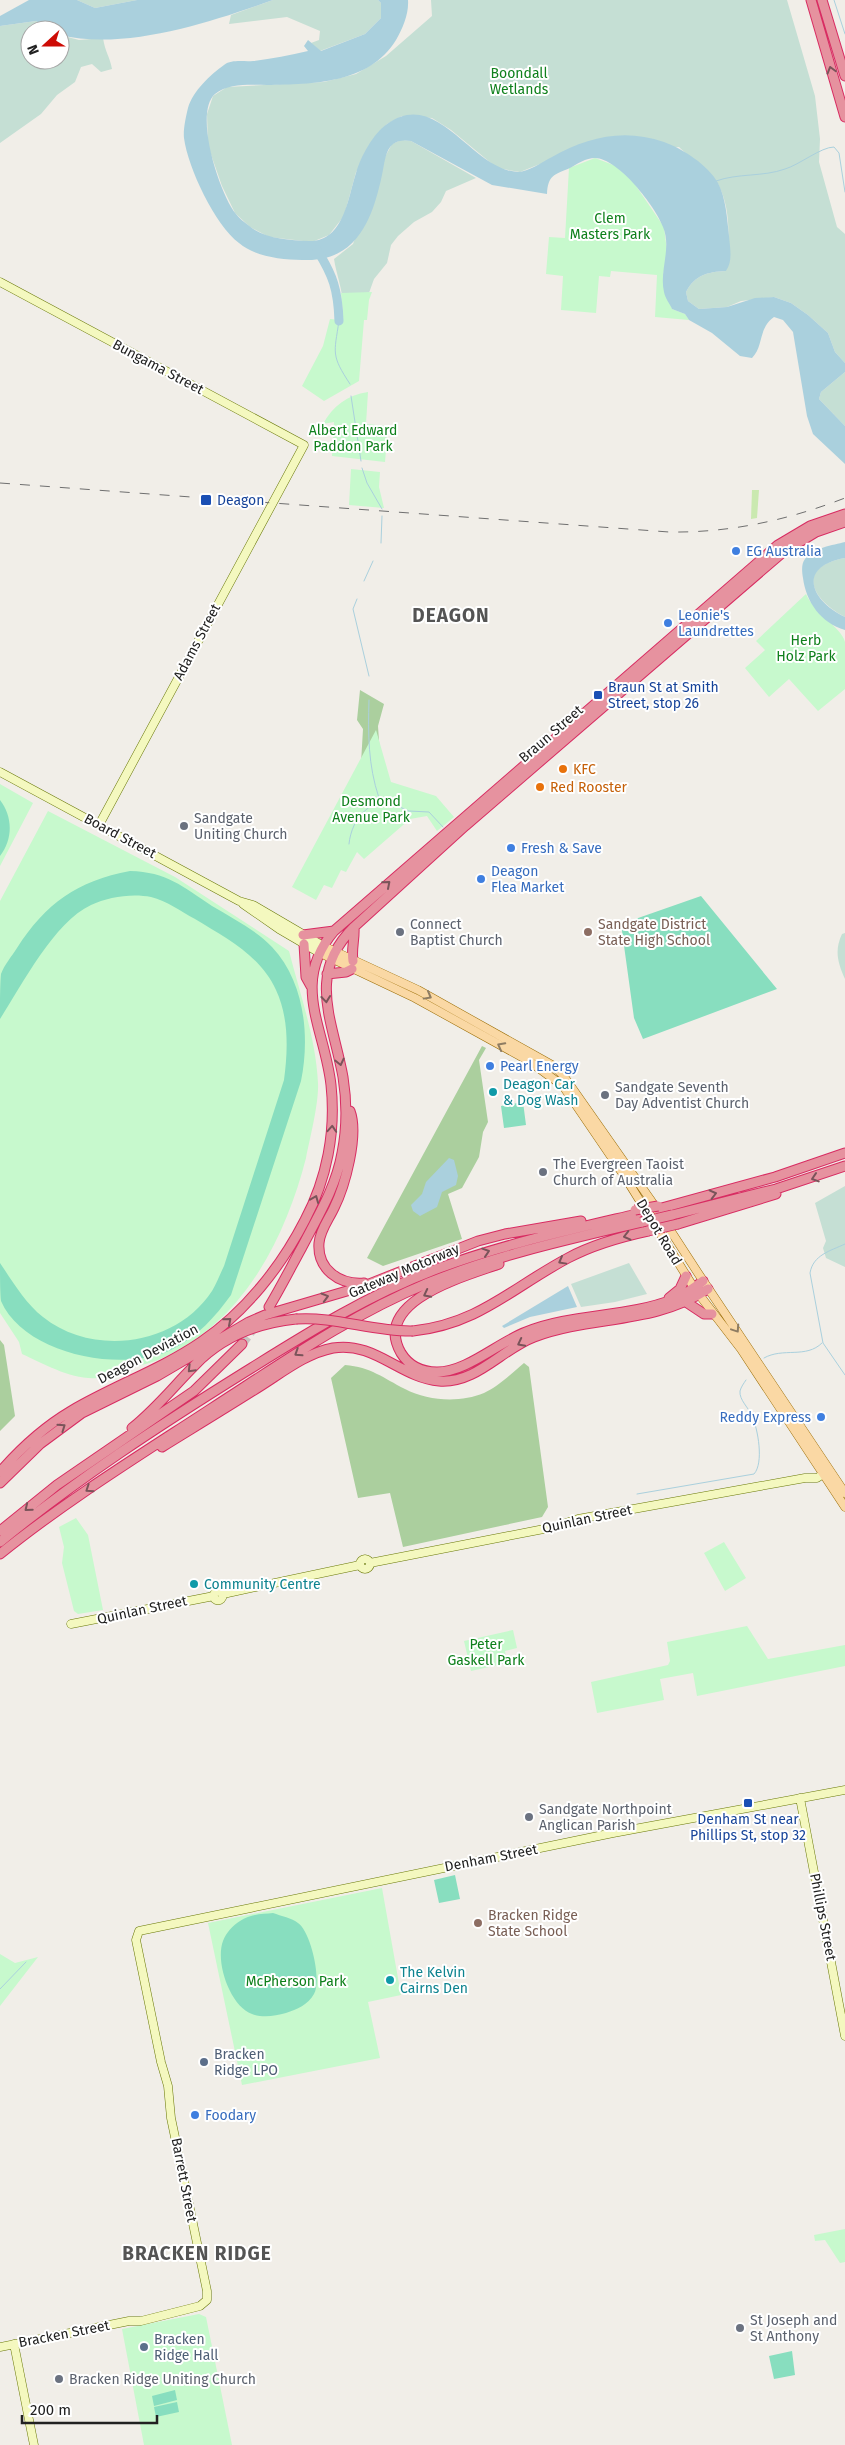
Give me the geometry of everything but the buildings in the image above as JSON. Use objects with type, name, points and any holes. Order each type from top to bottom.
[{"type":"highway","points":[[811,0],[845,117]]},
{"type":"highway","points":[[822,0],[845,76]]},
{"type":"highway","points":[[798,537],[830,518],[845,514]]},
{"type":"highway","points":[[798,537],[845,522]]},
{"type":"highway","name":"Braun Street","points":[[322,949],[334,931],[350,916],[778,545],[798,537]]},
{"type":"highway","name":"Braun Street","points":[[333,955],[354,927],[529,770],[783,552],[798,537]]},
{"type":"highway","points":[[327,974],[346,972],[352,965],[354,927]]},
{"type":"highway","points":[[311,986],[306,977],[304,939],[334,931]]},
{"type":"highway","name":"Deagon Deviation","points":[[0,1472],[23,1448],[70,1411],[155,1369],[215,1332],[254,1295],[295,1238],[310,1210],[321,1182],[332,1129],[330,1077],[314,1010],[311,986],[322,949]]},
{"type":"highway","points":[[269,1307],[284,1283],[335,1180],[345,1133],[346,1100],[343,1077],[326,1005],[327,974],[333,955]]},
{"type":"highway","points":[[346,1100],[352,1115],[348,1168],[339,1199],[322,1232],[319,1250],[323,1264],[336,1278],[350,1283],[374,1282]]},
{"type":"highway","name":"Gateway Motorway","points":[[0,1554],[54,1513],[123,1466],[351,1320],[428,1283],[664,1206],[767,1180],[845,1153]]},
{"type":"highway","name":"Gateway Motorway","points":[[0,1542],[54,1499],[151,1431],[292,1342],[360,1304],[423,1275],[470,1257],[528,1240],[638,1215],[672,1215],[784,1187],[845,1166]]},
{"type":"highway","points":[[0,1531],[148,1415],[197,1363],[222,1344],[262,1325],[296,1319],[324,1319],[386,1330],[413,1331],[436,1328],[461,1321],[486,1309],[575,1254],[607,1241],[678,1224],[775,1195],[784,1187]]},
{"type":"highway","points":[[0,1484],[40,1444],[74,1418],[156,1376],[233,1330],[265,1315],[374,1282],[461,1247],[494,1236],[638,1215]]},
{"type":"highway","points":[[509,1255],[504,1262],[443,1286],[406,1306],[400,1316],[396,1334],[398,1346],[405,1358],[420,1369],[434,1372],[449,1371],[469,1363],[506,1340],[539,1327],[674,1300],[706,1285]]},
{"type":"highway","points":[[665,1302],[680,1289],[686,1276]]},
{"type":"highway","points":[[123,1466],[137,1463],[298,1363],[331,1349],[346,1347],[367,1351],[421,1378],[447,1381],[468,1376],[518,1344],[541,1335],[650,1315],[686,1302],[696,1291]]},
{"type":"highway","points":[[686,1302],[704,1314],[712,1314]]},
{"type":"highway","points":[[71,1476],[194,1392],[242,1344]]},
{"type":"main road","name":"Depot Road","points":[[322,949],[529,1061],[558,1081],[574,1100],[696,1291],[740,1349],[845,1507]]},
{"type":"main road","name":"Depot Road","points":[[352,965],[418,990],[552,1065],[563,1075],[650,1199],[845,1493]]},
{"type":"street","name":"Bungama Street","points":[[0,282],[304,446],[296,459]]},
{"type":"street","name":"Adams Street","points":[[99,825],[296,459]]},
{"type":"street","name":"Board Street","points":[[0,772],[239,901],[322,949]]},
{"type":"street","points":[[820,1455],[824,1468],[823,1474]]},
{"type":"street","points":[[805,1478],[813,1472],[816,1463]]},
{"type":"street","name":"Quinlan Street","points":[[71,1624],[214,1596],[218,1591],[223,1594],[360,1565],[364,1560],[370,1563],[554,1527],[578,1519],[805,1478],[817,1478],[823,1474]]},
{"type":"street","name":"Denham Street","points":[[139,1932],[613,1833],[845,1790]]},
{"type":"street","name":"Phillips Street","points":[[800,1798],[845,2036]]},
{"type":"street","name":"Barrett Street","points":[[139,1932],[136,1940],[160,2062],[169,2091],[171,2114],[207,2291],[208,2298],[204,2304]]},
{"type":"street","name":"Bracken Street","points":[[0,2347],[129,2321],[141,2321],[204,2304]]},
{"type":"street","points":[[14,2344],[34,2445]]},
{"type":"green space","points":[[77,0],[137,0],[95,8]]},
{"type":"green space","points":[[273,0],[378,0],[381,3],[381,18],[365,34],[320,51],[311,43],[319,40],[320,31],[287,17],[229,24],[231,15]]},
{"type":"green space","name":"Boondall Wetlands","points":[[431,0],[787,0],[815,96],[820,139],[819,162],[837,227],[845,234],[845,363],[835,352],[828,333],[791,303],[774,297],[741,301],[727,307],[699,309],[688,301],[686,292],[698,278],[713,272],[726,271],[728,227],[726,205],[718,184],[706,170],[679,147],[540,164],[520,172],[497,168],[451,130],[432,118],[402,116],[387,124],[377,135],[356,172],[344,216],[329,235],[312,242],[269,237],[250,227],[235,213],[222,186],[208,146],[207,114],[213,96],[227,87],[324,82],[356,74],[386,56],[432,16]]},
{"type":"green space","points":[[20,23],[20,70],[70,70],[70,38],[79,40],[103,38],[112,69],[101,72],[92,64],[81,67],[75,82],[57,95],[41,114],[0,143],[0,26]]},
{"type":"green space","points":[[401,140],[411,141],[476,178],[446,191],[441,202],[432,212],[414,222],[398,236],[391,245],[387,263],[374,279],[365,304],[340,322],[343,306],[334,259],[353,244],[386,155],[392,144]]},
{"type":"green space","name":"Clem Masters Park","points":[[595,158],[616,166],[634,183],[664,227],[667,251],[663,277],[672,309],[685,314],[689,320],[655,317],[657,275],[611,271],[610,277],[599,276],[596,313],[561,310],[563,276],[546,274],[549,237],[565,238],[569,168]]},
{"type":"green space","points":[[372,292],[369,300],[367,320],[364,320],[359,381],[324,401],[302,386],[323,346],[330,319],[341,320],[343,314],[341,293]]},
{"type":"green space","points":[[845,372],[845,426],[819,399],[821,392]]},
{"type":"green space","name":"Albert Edward Paddon Park","points":[[368,392],[366,424],[388,426],[385,462],[332,456],[334,422],[323,424],[341,402],[360,393]]},
{"type":"green space","points":[[351,469],[380,472],[379,487],[384,508],[349,505]]},
{"type":"green space","points":[[752,490],[759,490],[757,518],[751,519]]},
{"type":"green space","points":[[845,558],[845,617],[833,610],[817,593],[814,576],[819,568],[829,562]]},
{"type":"green space","name":"Herb Holz Park","points":[[806,594],[815,608],[839,631],[845,642],[845,689],[818,711],[789,679],[769,697],[745,668],[765,650],[756,641]]},
{"type":"green space","points":[[360,690],[384,704],[378,726],[382,785],[361,763],[363,729],[357,720]]},
{"type":"green space","name":"Desmond Avenue Park","points":[[376,730],[391,782],[436,796],[454,817],[437,831],[427,816],[410,819],[364,859],[357,852],[346,872],[341,870],[332,888],[324,885],[316,900],[292,887]]},
{"type":"green space","points":[[0,784],[33,803],[0,866]]},
{"type":"green space","points":[[0,800],[7,814],[10,828],[7,842],[0,856]]},
{"type":"green space","points":[[48,811],[175,877],[289,951],[307,1017],[317,1066],[318,1091],[316,1110],[306,1158],[297,1189],[272,1249],[255,1277],[236,1303],[213,1326],[187,1345],[158,1360],[97,1378],[68,1374],[22,1354],[19,1342],[0,1313],[0,901]]},
{"type":"green space","points":[[130,871],[154,874],[174,881],[251,930],[272,947],[283,961],[298,993],[302,1011],[305,1046],[301,1081],[231,1295],[205,1325],[182,1344],[153,1356],[129,1360],[78,1355],[53,1347],[31,1335],[13,1320],[1,1301],[0,1263],[20,1292],[43,1317],[63,1330],[85,1338],[109,1341],[133,1340],[156,1334],[177,1324],[196,1310],[212,1291],[224,1266],[284,1080],[286,1057],[285,1023],[280,1001],[276,990],[261,967],[241,948],[207,926],[168,904],[144,896],[120,896],[91,905],[77,913],[64,925],[40,956],[0,1019],[1,974],[8,961],[39,918],[64,896],[79,888],[111,875]]},
{"type":"green space","points":[[701,896],[777,989],[643,1039],[634,1018],[621,924]]},
{"type":"green space","points":[[845,933],[845,979],[839,962],[838,946],[842,934]]},
{"type":"green space","points":[[482,1046],[486,1048],[479,1060],[488,1122],[483,1132],[479,1157],[462,1188],[448,1194],[462,1239],[383,1266],[367,1258]]},
{"type":"green space","points":[[523,1102],[526,1125],[504,1128],[501,1106]]},
{"type":"green space","points":[[845,1186],[845,1267],[826,1258],[823,1248],[826,1241],[815,1203]]},
{"type":"green space","points":[[629,1263],[647,1294],[615,1302],[581,1307],[571,1284]]},
{"type":"green space","points":[[0,1340],[4,1345],[15,1416],[0,1431]]},
{"type":"green space","points":[[524,1363],[529,1367],[548,1507],[542,1517],[403,1547],[390,1493],[358,1498],[331,1378],[345,1365],[354,1366],[376,1374],[414,1393],[434,1398],[455,1399],[484,1393],[505,1380]]},
{"type":"green space","points":[[76,1518],[88,1535],[103,1610],[78,1614],[74,1611],[62,1563],[64,1547],[59,1527]]},
{"type":"green space","points":[[724,1542],[746,1578],[725,1591],[704,1553]]},
{"type":"green space","points":[[747,1626],[768,1659],[845,1645],[845,1666],[697,1696],[693,1673],[660,1679],[664,1700],[597,1713],[591,1682],[668,1665],[670,1661],[667,1642]]},
{"type":"green space","name":"Peter Gaskell Park","points":[[513,1630],[517,1648],[505,1651],[507,1663],[471,1671],[464,1641]]},
{"type":"green space","points":[[455,1875],[460,1899],[439,1903],[434,1880]]},
{"type":"green space","name":"McPherson Park","points":[[382,1888],[401,1995],[368,2002],[380,2058],[242,2085],[208,1923]]},
{"type":"green space","points":[[273,1913],[293,1920],[303,1928],[314,1957],[317,1979],[316,1988],[312,1998],[298,2008],[278,2015],[260,2016],[244,2009],[231,1993],[223,1971],[221,1950],[226,1935],[237,1923],[252,1916]]},
{"type":"green space","points":[[0,1954],[15,1963],[38,1957],[0,2006]]},
{"type":"green space","points":[[845,2229],[845,2262],[840,2263],[825,2240],[815,2241],[814,2235]]},
{"type":"green space","points":[[199,2314],[206,2317],[232,2445],[144,2445],[122,2329]]},
{"type":"green space","points":[[792,2351],[795,2375],[774,2379],[769,2356]]},
{"type":"green space","points":[[175,2390],[177,2400],[154,2406],[152,2396]]},
{"type":"green space","points":[[177,2402],[179,2412],[156,2417],[154,2407]]},
{"type":"water","points":[[29,0],[77,0],[95,8],[137,0],[273,0],[223,17],[168,32],[112,39],[85,39],[70,37],[70,20],[20,20],[20,23],[0,26],[0,16]]},
{"type":"water","points":[[378,0],[408,0],[408,10],[396,40],[385,55],[371,65],[339,79],[321,82],[285,85],[240,85],[227,88],[215,94],[209,104],[207,118],[211,154],[223,190],[236,214],[245,223],[254,230],[277,238],[309,241],[321,239],[330,234],[343,216],[358,166],[368,146],[382,128],[405,115],[422,116],[438,122],[501,168],[518,172],[531,169],[579,144],[606,137],[620,135],[635,136],[664,142],[687,153],[714,176],[723,195],[726,209],[730,250],[728,267],[726,271],[707,274],[693,282],[686,292],[688,301],[699,309],[727,307],[755,298],[774,297],[791,303],[828,333],[835,352],[845,363],[845,372],[821,392],[819,399],[845,426],[845,464],[813,434],[807,416],[793,332],[783,320],[774,317],[766,326],[756,353],[752,358],[740,356],[712,333],[689,320],[685,314],[672,309],[665,294],[663,284],[666,243],[659,218],[635,185],[614,166],[604,160],[588,159],[556,174],[550,179],[547,194],[492,185],[411,141],[399,141],[390,147],[387,154],[374,206],[368,220],[351,244],[339,253],[325,258],[308,260],[272,257],[246,248],[230,235],[212,210],[191,165],[184,138],[184,127],[190,102],[208,79],[227,63],[267,59],[308,51],[304,46],[308,40],[321,51],[365,34],[381,18],[381,3]]},
{"type":"water","points":[[845,542],[845,558],[830,562],[820,569],[815,576],[814,585],[817,594],[824,602],[845,617],[845,630],[836,627],[822,617],[811,603],[807,595],[802,568],[805,559],[813,552]]},
{"type":"water","points":[[449,1158],[454,1160],[458,1176],[456,1185],[442,1192],[437,1207],[420,1216],[413,1211],[411,1205],[422,1194],[426,1182]]},
{"type":"water","points":[[568,1286],[577,1307],[530,1317],[504,1328],[502,1326]]},
{"type":"waterway","points":[[834,0],[845,34]]},
{"type":"waterway","points":[[716,181],[791,167],[823,150],[834,147],[839,153],[845,192]]},
{"type":"waterway","points":[[317,250],[334,283],[339,321]]},
{"type":"waterway","points":[[339,321],[335,348],[337,360],[350,384]]},
{"type":"waterway","points":[[351,396],[361,461]]},
{"type":"waterway","points":[[362,468],[367,483],[382,509]]},
{"type":"waterway","points":[[381,543],[382,516]]},
{"type":"waterway","points":[[364,581],[373,561]]},
{"type":"waterway","points":[[357,599],[353,609],[369,676]]},
{"type":"waterway","points":[[349,844],[352,830],[357,820],[379,798],[375,786],[369,749],[369,700]]},
{"type":"waterway","points":[[379,798],[409,811],[429,812],[443,827]]},
{"type":"waterway","points":[[845,1244],[818,1258],[810,1273],[823,1343],[845,1375]]},
{"type":"waterway","points":[[764,1358],[779,1353],[809,1351],[822,1343]]},
{"type":"waterway","points":[[637,1494],[754,1474],[759,1462],[759,1446],[751,1413],[740,1394],[740,1390],[746,1380]]},
{"type":"waterway","points":[[0,1989],[26,1962]]},
{"type":"tunnel","points":[[242,1344],[256,1325]]},
{"type":"railway","points":[[0,483],[669,532],[692,532],[758,524],[802,513],[845,498]]},
{"type":"place","name":"Deagon","points":[[206,500]]},
{"type":"place","name":"EG Australia","points":[[736,551]]},
{"type":"place","name":"Leonie's Laundrettes","points":[[668,623]]},
{"type":"place","name":"Braun St at Smith Street, stop 26","points":[[598,695]]},
{"type":"place","name":"KFC","points":[[563,769]]},
{"type":"place","name":"Red Rooster","points":[[540,787]]},
{"type":"place","name":"Sandgate Uniting Church","points":[[184,826]]},
{"type":"place","name":"Fresh & Save","points":[[511,848]]},
{"type":"place","name":"Deagon Flea Market","points":[[481,879]]},
{"type":"place","name":"Connect Baptist Church","points":[[400,932]]},
{"type":"place","name":"Sandgate District State High School","points":[[588,932]]},
{"type":"place","name":"Pearl Energy","points":[[490,1066]]},
{"type":"place","name":"Deagon Car & Dog Wash","points":[[493,1092]]},
{"type":"place","name":"Sandgate Seventh Day Adventist Church","points":[[605,1095]]},
{"type":"place","name":"The Evergreen Taoist Church of Australia","points":[[543,1172]]},
{"type":"place","name":"Reddy Express","points":[[821,1417]]},
{"type":"place","name":"Community Centre","points":[[194,1584]]},
{"type":"place","name":"Denham St near Phillips St, stop 32","points":[[748,1803]]},
{"type":"place","name":"Sandgate Northpoint Anglican Parish","points":[[529,1817]]},
{"type":"place","name":"Bracken Ridge State School","points":[[478,1923]]},
{"type":"place","name":"The Kelvin Cairns Den","points":[[390,1980]]},
{"type":"place","name":"Bracken Ridge LPO","points":[[204,2062]]},
{"type":"place","name":"Foodary","points":[[195,2115]]},
{"type":"place","name":"St Joseph and St Anthony","points":[[740,2328]]},
{"type":"place","name":"Bracken Ridge Hall","points":[[144,2347]]},
{"type":"place","name":"Bracken Ridge Uniting Church","points":[[59,2379]]},
{"type":"district","name":"DEAGON","points":[[451,615]]},
{"type":"district","name":"BRACKEN RIDGE","points":[[197,2253]]}]
